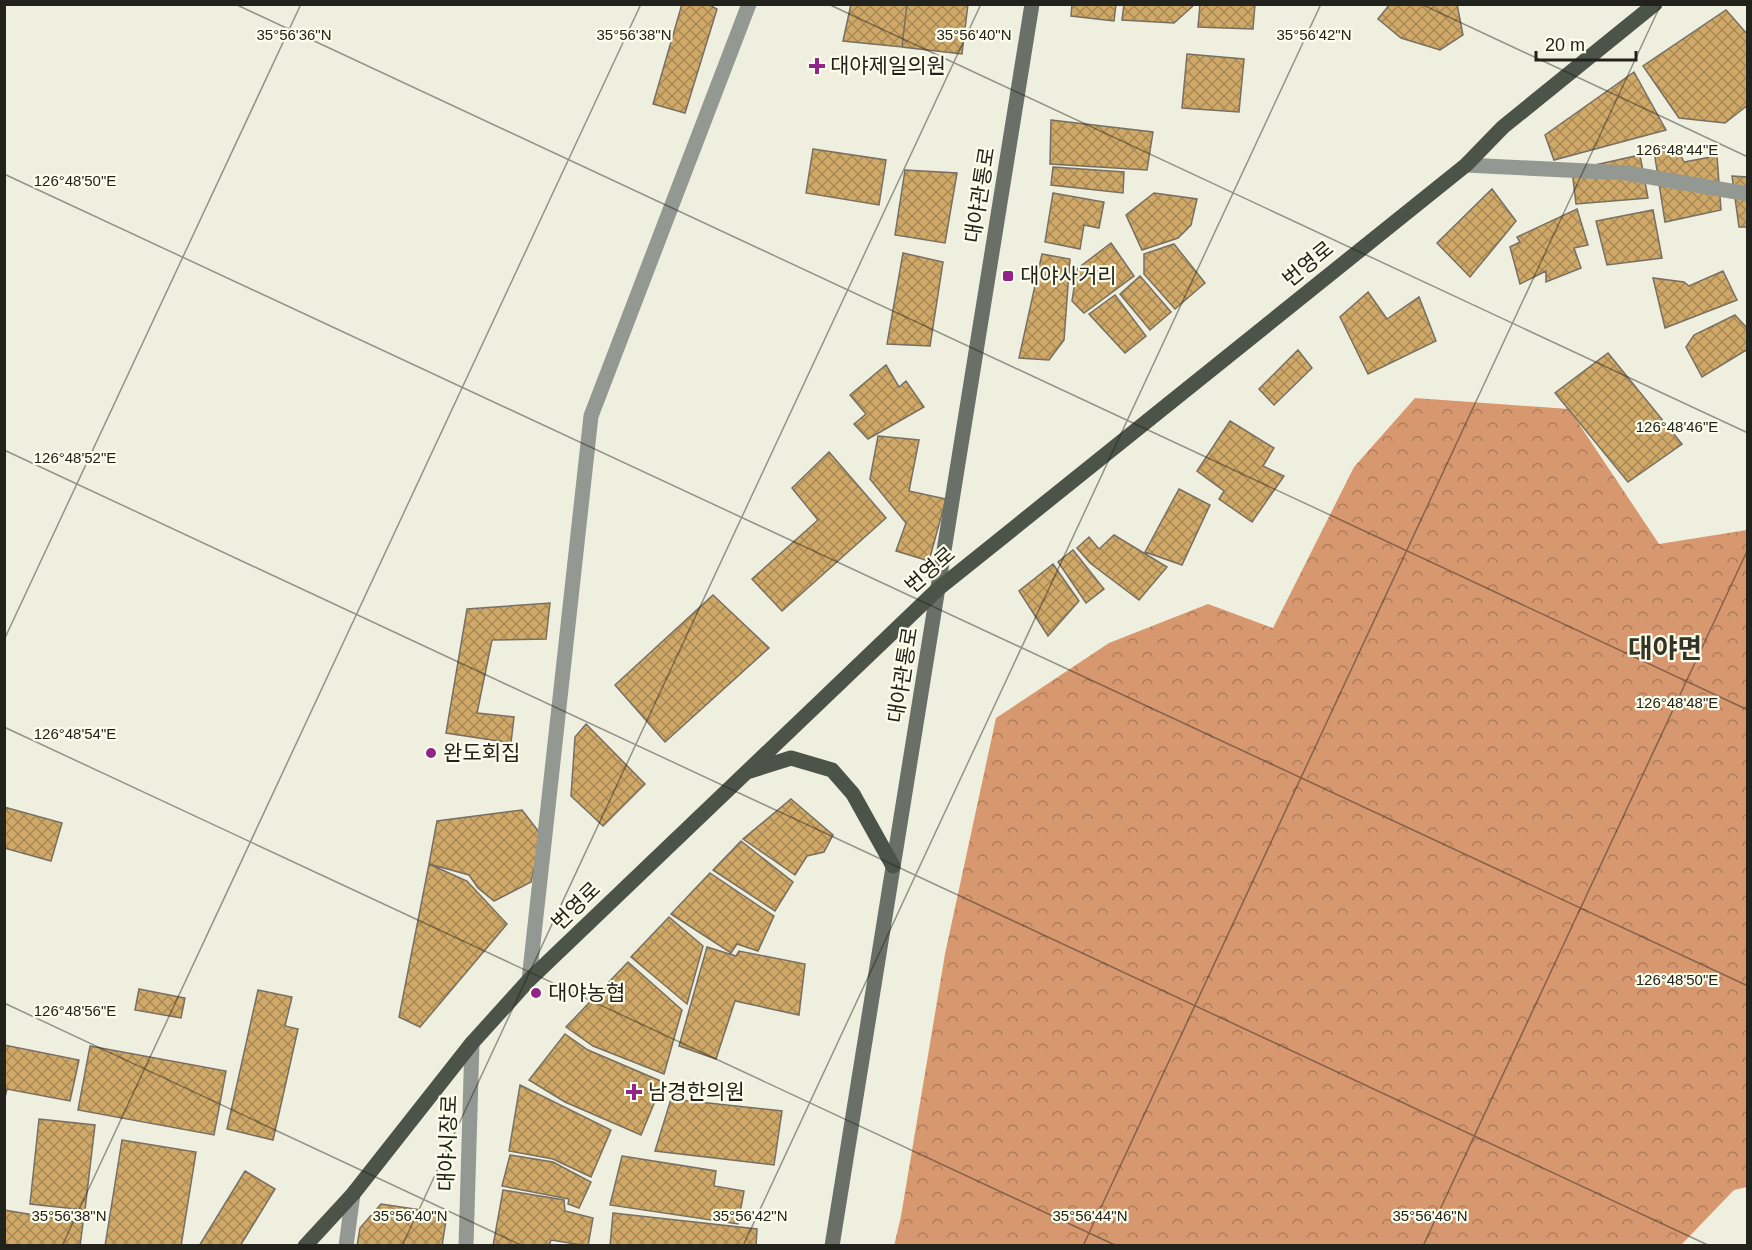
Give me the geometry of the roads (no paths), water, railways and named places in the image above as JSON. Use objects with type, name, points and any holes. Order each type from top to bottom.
[{"type":"main road","name":"대야관통로","points":[[832,1245],[1032,4]]},
{"type":"main road","name":"번영로","points":[[305,1245],[353,1194],[472,1043],[529,980],[938,589],[1466,165],[1503,127],[1654,4]]},
{"type":"main road","points":[[747,771],[791,758],[832,770],[854,794],[893,866]]},
{"type":"street","points":[[529,980],[591,416],[749,4]]},
{"type":"street","points":[[1466,165],[1627,173],[1748,194]]},
{"type":"street","name":"대야시장로","points":[[466,1245],[472,1043]]},
{"type":"street","points":[[346,1245],[353,1194]]},
{"type":"place","name":"대야제일의원","points":[[817,66]]},
{"type":"place","name":"대야사거리","points":[[1008,276]]},
{"type":"place","name":"완도회집","points":[[431,753]]},
{"type":"place","name":"대야농협","points":[[536,993]]},
{"type":"place","name":"남경한의원","points":[[634,1092]]},
{"type":"district","name":"대야면","points":[[1665,649]]}]
